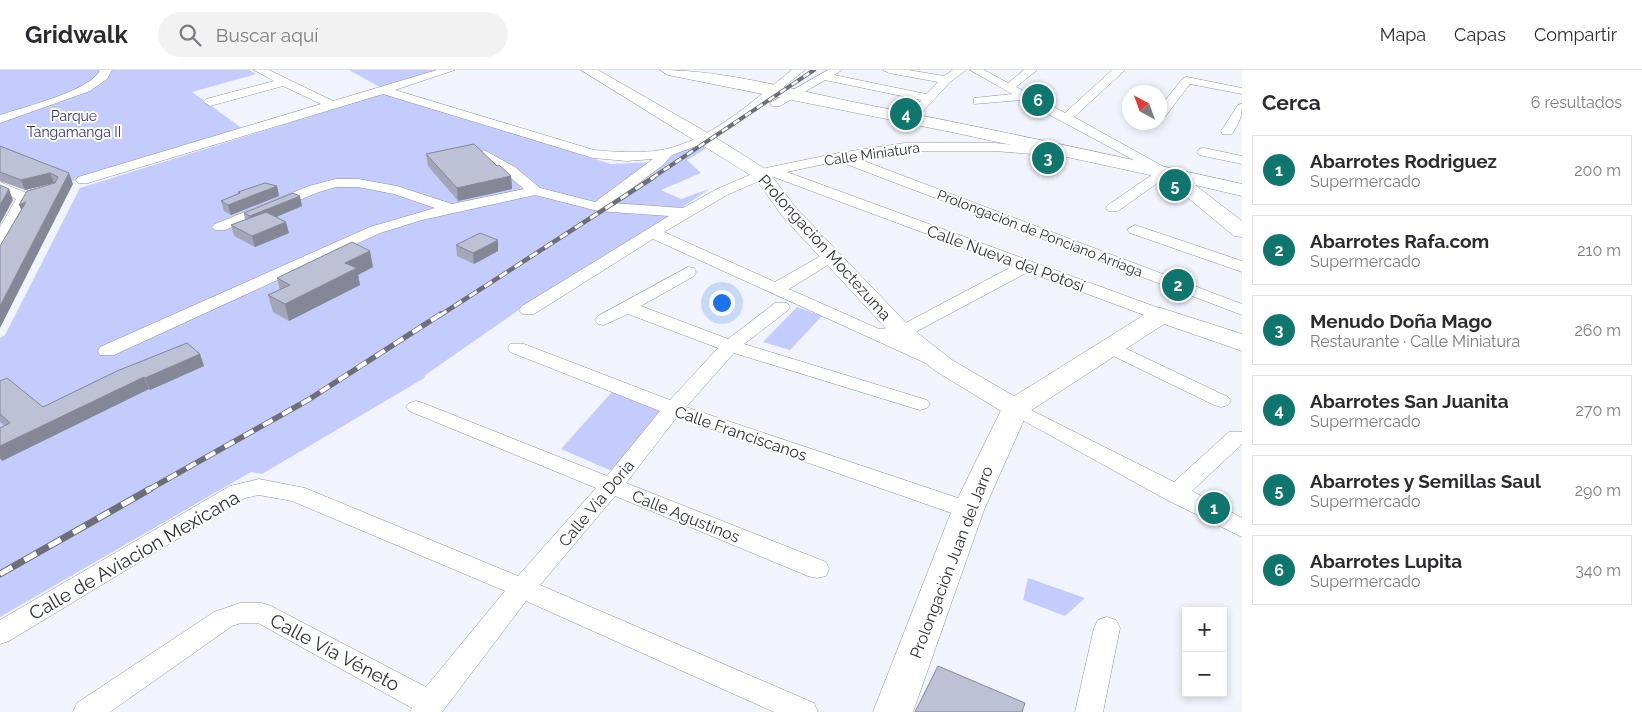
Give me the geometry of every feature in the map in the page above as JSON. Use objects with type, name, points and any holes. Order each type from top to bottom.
[{"type":"main road","points":[[668,70],[911,117],[1106,158],[1242,190]]},
{"type":"main road","points":[[1166,172],[1242,231]]},
{"type":"main road","points":[[1015,408],[1161,315]]},
{"type":"main road","name":"Calle Nueva del Potosí","points":[[1161,315],[1242,343]]},
{"type":"main road","name":"Prolongación Juan del Jarro","points":[[893,712],[968,510],[1015,408]]},
{"type":"street","points":[[0,119],[86,89],[103,78],[106,70]]},
{"type":"street","points":[[83,180],[450,70]]},
{"type":"street","name":"Prolongación Moctezuma","points":[[588,70],[766,173],[790,213],[830,257],[902,332],[943,365],[1015,408],[1242,528]]},
{"type":"street","points":[[710,141],[799,70]]},
{"type":"street","points":[[383,90],[593,154],[618,158],[665,155],[710,141],[790,94],[825,78],[836,70]]},
{"type":"street","points":[[889,70],[946,80]]},
{"type":"street","points":[[911,117],[946,80],[960,70]]},
{"type":"street","points":[[976,70],[1166,172],[1113,208]]},
{"type":"street","points":[[1008,88],[1031,70]]},
{"type":"street","points":[[1066,118],[1119,70]]},
{"type":"street","points":[[249,78],[263,72],[334,106]]},
{"type":"street","points":[[825,78],[929,98]]},
{"type":"street","points":[[1167,106],[1187,80],[1242,91]]},
{"type":"street","points":[[210,102],[284,82]]},
{"type":"street","points":[[978,101],[1024,96]]},
{"type":"street","points":[[1227,131],[1242,108]]},
{"type":"street","name":"Calle Miniatura","points":[[528,310],[722,192],[766,173],[838,157],[905,147],[946,145],[994,147],[1106,158]]},
{"type":"street","points":[[1204,152],[1242,160]]},
{"type":"street","points":[[484,154],[510,170],[535,191]]},
{"type":"street","points":[[598,207],[665,155]]},
{"type":"street","name":"Prolongación de Ponciano Arriaga","points":[[838,157],[1242,310]]},
{"type":"street","name":"Calle Nueva del Potosí","points":[[766,173],[1161,315]]},
{"type":"street","points":[[220,226],[314,189],[336,183],[358,183],[396,190],[450,208]]},
{"type":"street","points":[[0,186],[24,197],[39,193]]},
{"type":"street","points":[[107,351],[376,230],[450,208],[535,191],[598,207],[686,213]]},
{"type":"street","points":[[0,241],[24,197]]},
{"type":"street","points":[[1135,230],[1242,267]]},
{"type":"street","points":[[653,233],[780,297],[877,334],[943,365]]},
{"type":"street","name":"Calle Vía Doria","points":[[427,708],[522,588],[611,486],[673,409],[730,346],[780,297],[830,257]]},
{"type":"street","points":[[877,334],[902,332],[1026,266]]},
{"type":"street","points":[[604,320],[688,272]]},
{"type":"street","points":[[627,307],[730,346],[920,404]]},
{"type":"street","name":"Calle Franciscanos","points":[[517,348],[673,409],[968,510]]},
{"type":"street","points":[[1110,348],[1221,401]]},
{"type":"street","name":"Calle Agustinos","points":[[416,407],[817,569]]},
{"type":"street","points":[[1175,494],[1237,438]]},
{"type":"street","name":"Calle de Aviacion Mexicana","points":[[0,633],[238,492],[259,487],[298,494],[522,588],[804,712]]},
{"type":"street","name":"Calle Vía Véneto","points":[[86,712],[224,620],[240,613],[262,613],[427,708]]},
{"type":"street","points":[[1089,712],[1107,628]]},
{"type":"green space","name":"Parque Tangamanga II","points":[[0,70],[249,70],[256,74],[192,92],[243,129],[70,182],[0,154]]},
{"type":"green space","points":[[349,70],[439,70],[380,87]]},
{"type":"green space","points":[[385,93],[611,164],[654,162],[705,141],[707,148],[687,160],[701,173],[661,190],[681,199],[709,189],[645,233],[543,293],[424,376],[426,377],[262,474],[251,472],[0,617],[0,338],[5,335],[80,188]]},
{"type":"green space","points":[[797,307],[822,316],[790,350],[763,342]]},
{"type":"green space","points":[[612,392],[663,410],[612,471],[561,449]]},
{"type":"green space","points":[[1028,578],[1085,598],[1065,616],[1023,600]]},
{"type":"building","points":[[474,144],[497,166],[499,165],[511,176],[457,188],[426,154]]},
{"type":"building","points":[[0,146],[69,173],[0,306],[0,246],[26,202],[19,205],[27,191],[55,183],[58,177],[50,173],[21,180],[0,172]]},
{"type":"building","points":[[265,183],[277,186],[228,205],[221,201],[240,193],[238,192]]},
{"type":"building","points":[[0,185],[9,189],[0,205]]},
{"type":"building","points":[[293,193],[300,196],[250,216],[244,213]]},
{"type":"building","points":[[266,212],[286,222],[252,236],[231,225]]},
{"type":"building","points":[[480,233],[498,240],[473,253],[456,245]]},
{"type":"building","points":[[352,242],[370,251],[345,263],[357,268],[285,304],[268,295],[290,285],[277,278]]},
{"type":"building","points":[[187,343],[200,354],[144,377],[0,446],[0,428],[10,423],[0,414],[0,381],[7,378],[43,407],[117,371]]},
{"type":"building","points":[[938,666],[1025,703],[1022,712],[915,712]]},
{"type":"railway","points":[[652,178],[814,70]]},
{"type":"railway","points":[[439,316],[654,177]]},
{"type":"railway","points":[[148,490],[308,400],[441,314]]},
{"type":"railway","points":[[0,574],[150,489]]},
{"type":"place","name":"Abarrotes Lupita","points":[[1038,100]]},
{"type":"place","name":"Abarrotes San Juanita","points":[[906,114]]},
{"type":"place","name":"Menudo Doña Mago","points":[[1048,158]]},
{"type":"place","name":"Abarrotes y Semillas Saul","points":[[1175,185]]},
{"type":"place","name":"Abarrotes Rafa.com","points":[[1178,285]]},
{"type":"place","name":"Abarrotes Rodriguez","points":[[1214,508]]}]
